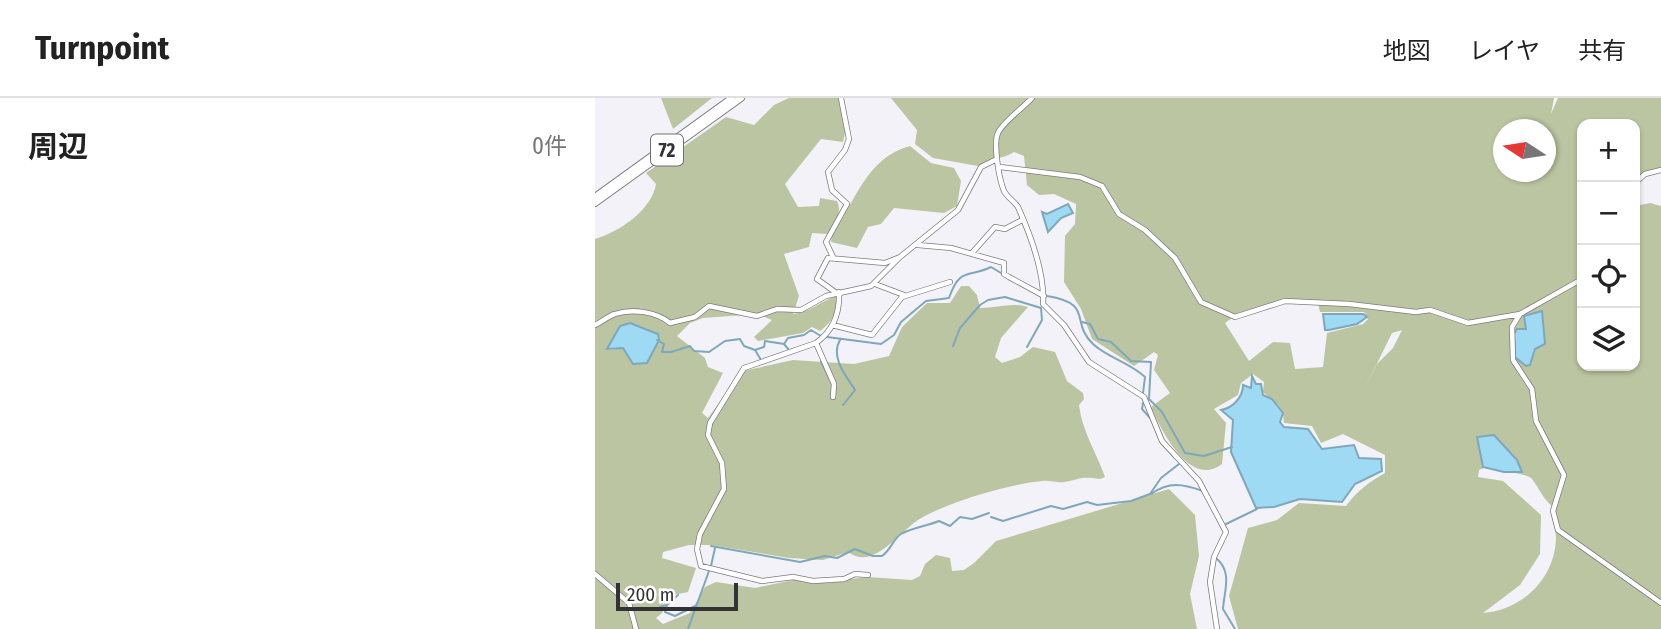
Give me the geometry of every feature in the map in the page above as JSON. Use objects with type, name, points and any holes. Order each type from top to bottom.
[{"type":"main road","name":"72","points":[[595,197],[732,98]]},
{"type":"main road","name":"72","points":[[595,203],[740,98]]},
{"type":"street","points":[[833,257],[826,242],[846,204],[832,190],[828,172],[845,150],[849,139],[841,98]]},
{"type":"street","points":[[1032,98],[1000,129],[997,159],[1004,190],[1017,207],[1036,254],[1039,276],[1045,287],[1045,308],[1064,325],[1089,362],[1144,397],[1162,441],[1207,492],[1226,529],[1224,541],[1214,556],[1210,590],[1217,629]]},
{"type":"street","points":[[869,575],[855,574],[844,579],[813,580],[793,577],[762,581],[701,566],[697,549],[709,514],[724,489],[722,463],[708,435],[710,423],[744,368],[816,343],[825,337],[839,308],[837,292],[817,279],[828,258],[885,263],[900,257],[918,245],[936,225],[958,209],[981,167],[997,159]]},
{"type":"street","points":[[1000,167],[1080,177],[1102,186],[1119,214],[1145,230],[1175,258],[1201,302],[1235,317],[1285,301],[1349,304],[1416,312],[1430,310],[1468,323],[1520,314],[1577,282]]},
{"type":"street","points":[[1636,182],[1645,174],[1661,170]]},
{"type":"street","points":[[971,254],[995,227],[1005,229],[1022,220]]},
{"type":"street","points":[[918,245],[951,248],[1004,263],[1004,274],[1044,296]]},
{"type":"street","points":[[595,326],[611,315],[629,311],[658,315],[670,323],[695,317],[709,306],[761,316],[778,309],[801,310],[837,292],[866,288],[874,284],[900,257]]},
{"type":"street","points":[[832,325],[872,335],[880,328],[891,307],[904,295],[950,282]]},
{"type":"street","points":[[874,284],[904,295]]},
{"type":"street","points":[[1520,314],[1512,327],[1513,360],[1532,389],[1536,421],[1564,475],[1553,511],[1558,530],[1661,603]]},
{"type":"street","points":[[816,343],[834,384],[833,397]]},
{"type":"street","points":[[595,574],[629,603],[636,629]]},
{"type":"green space","points":[[661,98],[712,98],[673,129]]},
{"type":"green space","points":[[789,98],[839,98],[846,129],[843,142],[821,139],[785,184],[798,207],[819,206],[820,198],[837,201],[838,214],[827,234],[812,233],[809,247],[784,254],[799,296],[793,314],[837,296],[837,306],[831,321],[820,331],[812,327],[803,333],[758,341],[754,337],[772,320],[758,314],[703,318],[690,323],[677,336],[705,358],[708,367],[723,373],[702,413],[708,418],[743,371],[793,360],[854,364],[889,356],[902,327],[927,303],[950,303],[961,286],[969,286],[977,295],[980,308],[1010,305],[1028,307],[1001,338],[995,357],[1002,363],[1020,357],[1033,347],[1055,352],[1067,381],[1083,393],[1084,399],[1079,405],[1081,415],[1105,477],[1029,483],[965,499],[923,517],[878,553],[868,557],[858,557],[848,552],[823,560],[789,558],[711,545],[689,545],[663,552],[662,558],[696,568],[688,592],[669,596],[662,613],[656,618],[663,624],[690,613],[705,587],[716,582],[755,588],[798,579],[813,583],[868,577],[912,580],[920,576],[925,564],[936,555],[950,558],[952,571],[964,570],[996,541],[1169,489],[1195,515],[1199,556],[1190,594],[1197,629],[595,629],[595,239],[633,219],[648,203],[656,184],[646,173],[726,117],[754,125],[774,105]],"holes":[[[630,323],[648,329],[633,363],[624,348],[608,350],[619,328]]]},
{"type":"green space","points":[[891,98],[1554,98],[1551,114],[1558,98],[1661,98],[1661,167],[1640,176],[1640,119],[1577,119],[1577,371],[1640,371],[1640,205],[1650,203],[1661,206],[1661,629],[1238,629],[1229,596],[1248,528],[1277,520],[1299,503],[1346,506],[1363,488],[1385,473],[1385,455],[1343,434],[1321,443],[1312,426],[1284,423],[1280,407],[1263,392],[1264,382],[1253,374],[1241,383],[1238,395],[1214,409],[1226,423],[1222,464],[1210,470],[1199,469],[1188,463],[1169,442],[1151,407],[1170,393],[1154,370],[1158,355],[1154,352],[1134,366],[1092,339],[1081,309],[1064,282],[1065,236],[1075,224],[1076,204],[1054,194],[1039,195],[1027,185],[1024,156],[1014,152],[978,166],[933,158],[915,144],[917,130]],"holes":[[[1285,300],[1318,303],[1320,312],[1364,312],[1368,319],[1363,324],[1327,333],[1323,367],[1295,369],[1290,343],[1273,342],[1249,361],[1225,323],[1235,316]],[[1402,330],[1393,348],[1377,364],[1392,333]],[[1484,468],[1517,473],[1532,479],[1552,506],[1556,538],[1550,566],[1534,589],[1511,606],[1483,613],[1520,585],[1540,554],[1541,515],[1503,481],[1478,477],[1479,470]]]},
{"type":"green space","points":[[910,146],[931,163],[954,168],[961,181],[957,206],[944,213],[894,208],[881,224],[868,227],[857,248],[831,242],[855,196],[872,171],[895,152]]},
{"type":"water","points":[[1068,204],[1073,213],[1061,218],[1048,232],[1042,212],[1047,214]]},
{"type":"water","points":[[1542,311],[1545,344],[1535,349],[1530,365],[1526,366],[1515,357],[1514,334],[1517,329],[1526,329],[1524,316]]},
{"type":"water","points":[[1323,314],[1363,314],[1367,317],[1357,324],[1325,330]]},
{"type":"water","points":[[630,323],[658,334],[659,340],[647,363],[633,364],[623,348],[607,349],[620,326]]},
{"type":"water","points":[[1252,376],[1256,384],[1261,384],[1263,395],[1272,399],[1283,413],[1280,422],[1284,427],[1308,429],[1322,449],[1354,445],[1359,458],[1381,459],[1382,471],[1355,484],[1342,502],[1300,499],[1274,507],[1256,508],[1231,452],[1233,420],[1221,410],[1237,401],[1243,385],[1251,388]]},
{"type":"water","points":[[1494,435],[1517,460],[1522,472],[1504,472],[1483,467],[1477,437]]},
{"type":"waterway","points":[[827,337],[881,344],[894,335],[901,322],[926,301],[949,298],[961,277],[991,267],[1001,273]]},
{"type":"waterway","points":[[1047,296],[1071,304],[1079,314],[1086,336],[1093,344],[1145,377],[1143,393]]},
{"type":"waterway","points":[[953,346],[960,328],[980,305],[988,300],[1005,297],[1041,308]]},
{"type":"waterway","points":[[1027,347],[1042,320],[1041,308]]},
{"type":"waterway","points":[[1082,322],[1090,324],[1098,339],[1111,342],[1131,361],[1151,362],[1149,399],[1162,412],[1185,453],[1204,456],[1232,447]]},
{"type":"waterway","points":[[657,340],[664,344],[662,352],[690,346],[694,351],[709,352],[725,341],[740,339],[744,346],[755,350],[764,347],[765,341],[784,344],[788,338],[804,335],[811,330],[821,336]]},
{"type":"waterway","points":[[840,340],[837,346],[838,360],[855,390],[843,405]]},
{"type":"waterway","points":[[784,344],[789,350]]},
{"type":"waterway","points":[[755,350],[761,360]]},
{"type":"waterway","points":[[821,361],[829,378]]},
{"type":"waterway","points":[[1143,403],[1142,409],[1151,419],[1159,438]]},
{"type":"waterway","points":[[1161,443],[1174,457]]},
{"type":"waterway","points":[[991,517],[1003,521],[1051,506],[1063,509],[1087,502],[1097,505],[1131,501],[1150,494],[1161,478],[1179,464]]},
{"type":"waterway","points":[[1151,494],[1170,485],[1203,491]]},
{"type":"waterway","points":[[1226,524],[1257,509]]},
{"type":"waterway","points":[[711,546],[800,562],[825,556],[837,558],[855,549],[873,556],[882,556],[898,536],[905,532],[939,521],[950,526],[960,517],[972,519],[989,513]]},
{"type":"waterway","points":[[711,566],[715,548]]},
{"type":"waterway","points":[[1216,558],[1226,576],[1223,609],[1235,629]]},
{"type":"waterway","points":[[688,629],[709,571]]},
{"type":"waterway","points":[[660,607],[667,605],[678,595]]},
{"type":"waterway","points":[[667,605],[665,612],[675,616],[695,606]]}]
